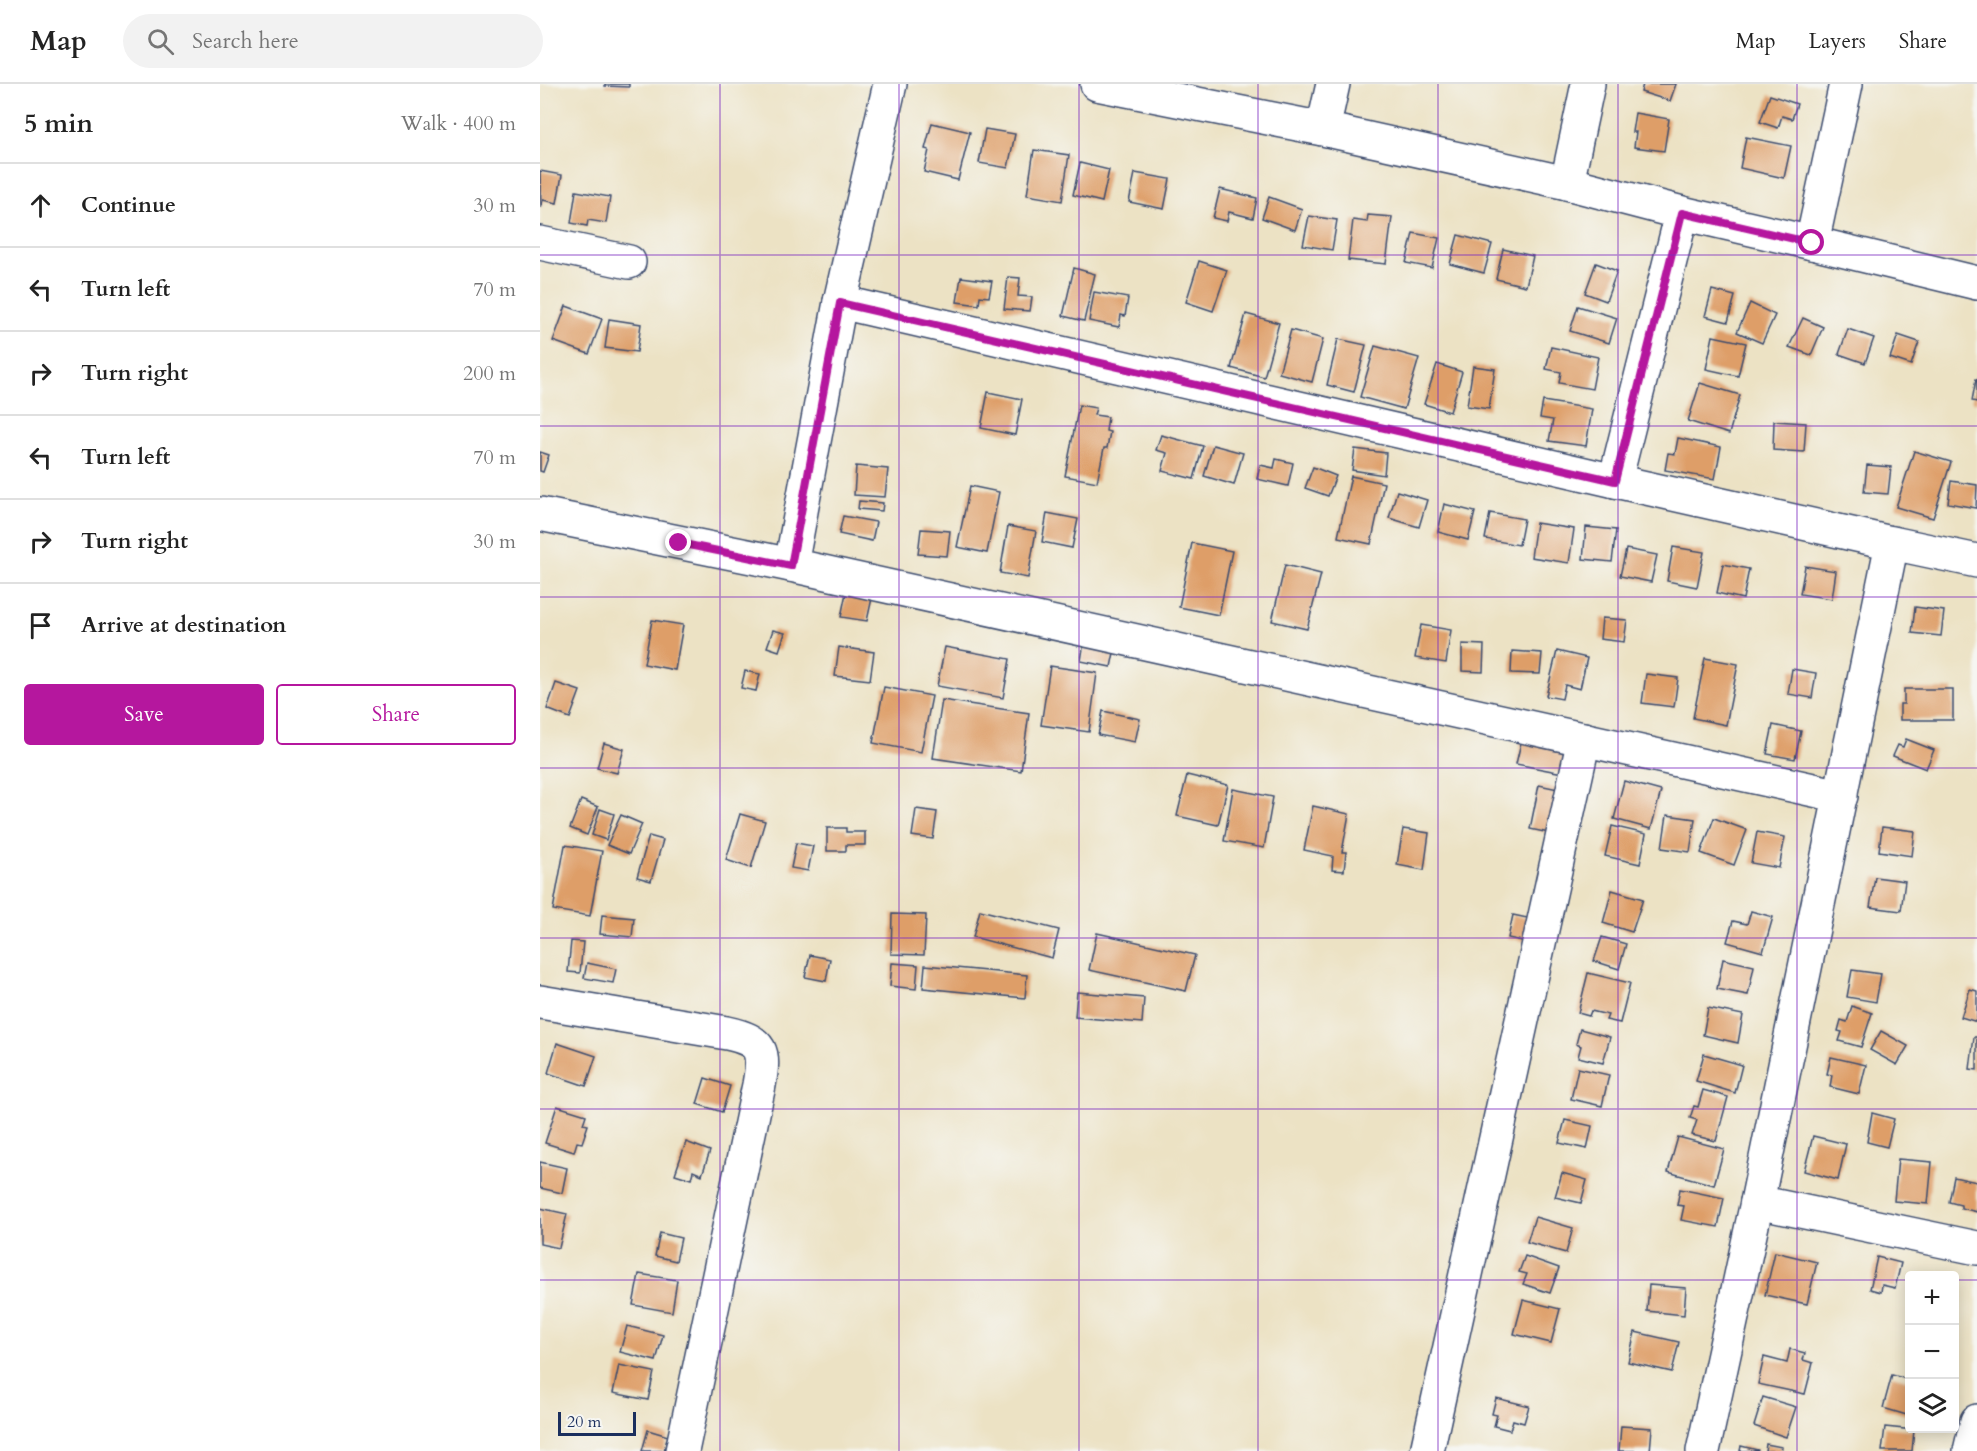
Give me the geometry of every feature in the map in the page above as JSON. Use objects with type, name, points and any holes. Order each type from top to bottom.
[{"type":"street","points":[[791,566],[840,303],[890,84]]},
{"type":"street","points":[[1097,84],[1323,129],[1567,183],[1682,213],[1977,283]]},
{"type":"street","points":[[1323,129],[1333,84]]},
{"type":"street","points":[[1567,183],[1588,84]]},
{"type":"street","points":[[1812,243],[1846,84]]},
{"type":"street","points":[[1615,481],[1682,213]]},
{"type":"street","points":[[540,243],[629,262]]},
{"type":"street","points":[[840,303],[1615,481],[1977,561]]},
{"type":"street","points":[[540,514],[791,566],[1841,796]]},
{"type":"street","points":[[1703,1451],[1757,1202],[1892,543]]},
{"type":"street","points":[[1427,1451],[1584,739]]},
{"type":"street","points":[[540,1002],[727,1033],[749,1039],[757,1044],[760,1050],[762,1067],[759,1085],[682,1451]]},
{"type":"street","points":[[1757,1202],[1977,1248]]},
{"type":"street","points":[[1970,1451],[1977,1421]]},
{"type":"building","points":[[605,84],[629,84],[629,87],[605,86]]},
{"type":"building","points":[[1643,84],[1676,84],[1670,101],[1641,92]]},
{"type":"building","points":[[1770,95],[1797,104],[1792,119],[1782,116],[1778,128],[1760,122]]},
{"type":"building","points":[[1635,113],[1669,119],[1664,151],[1634,147],[1636,132],[1632,132]]},
{"type":"building","points":[[932,123],[970,132],[958,180],[924,172],[929,150],[925,149]]},
{"type":"building","points":[[985,129],[1015,134],[1008,168],[979,163]]},
{"type":"building","points":[[1746,137],[1791,146],[1784,178],[1740,168]]},
{"type":"building","points":[[1034,150],[1069,155],[1062,201],[1027,195]]},
{"type":"building","points":[[1080,163],[1109,170],[1102,202],[1073,195]]},
{"type":"building","points":[[540,171],[562,175],[557,203],[543,200],[541,208]]},
{"type":"building","points":[[1135,173],[1170,179],[1164,209],[1129,202]]},
{"type":"building","points":[[1220,189],[1257,198],[1253,218],[1229,212],[1227,221],[1213,218]]},
{"type":"building","points":[[576,191],[610,197],[606,223],[588,220],[587,226],[571,223]]},
{"type":"building","points":[[1269,197],[1302,209],[1295,230],[1262,218]]},
{"type":"building","points":[[1368,215],[1392,217],[1386,264],[1348,260],[1353,220],[1367,222]]},
{"type":"building","points":[[1309,216],[1337,220],[1332,250],[1303,245]]},
{"type":"building","points":[[1413,233],[1439,238],[1432,268],[1406,263]]},
{"type":"building","points":[[1458,235],[1492,244],[1484,273],[1450,264]]},
{"type":"building","points":[[1503,249],[1533,256],[1526,286],[1496,279]]},
{"type":"building","points":[[1199,261],[1227,270],[1213,311],[1186,302]]},
{"type":"building","points":[[1596,263],[1617,271],[1606,301],[1585,293]]},
{"type":"building","points":[[1074,268],[1095,274],[1084,321],[1063,316]]},
{"type":"building","points":[[961,277],[992,281],[989,297],[980,296],[979,305],[957,302]]},
{"type":"building","points":[[1008,277],[1020,278],[1018,296],[1032,297],[1030,311],[1004,309]]},
{"type":"building","points":[[1712,290],[1735,296],[1728,322],[1705,316]]},
{"type":"building","points":[[1094,292],[1128,298],[1125,316],[1121,315],[1119,327],[1089,321]]},
{"type":"building","points":[[1750,303],[1775,315],[1762,343],[1737,332]]},
{"type":"building","points":[[566,306],[602,319],[589,354],[553,341]]},
{"type":"building","points":[[1578,306],[1617,318],[1609,343],[1570,331]]},
{"type":"building","points":[[1246,314],[1279,323],[1264,377],[1231,368]]},
{"type":"building","points":[[1803,318],[1823,327],[1811,355],[1789,347]]},
{"type":"building","points":[[609,319],[641,324],[637,352],[605,348]]},
{"type":"building","points":[[1848,329],[1874,338],[1865,363],[1839,354]]},
{"type":"building","points":[[1291,330],[1323,339],[1312,382],[1279,373]]},
{"type":"building","points":[[1898,335],[1919,342],[1911,365],[1890,358]]},
{"type":"building","points":[[1713,336],[1746,343],[1738,376],[1706,369]]},
{"type":"building","points":[[1338,339],[1366,345],[1354,392],[1327,385]]},
{"type":"building","points":[[1375,346],[1419,358],[1404,409],[1360,397]]},
{"type":"building","points":[[1551,347],[1598,357],[1592,389],[1559,383],[1561,372],[1546,369]]},
{"type":"building","points":[[1437,364],[1462,372],[1450,412],[1424,404]]},
{"type":"building","points":[[1473,366],[1495,369],[1489,409],[1467,406]]},
{"type":"building","points":[[1977,379],[1977,402],[1972,401]]},
{"type":"building","points":[[1700,383],[1740,395],[1729,434],[1688,421]]},
{"type":"building","points":[[988,392],[1022,399],[1015,435],[981,428]]},
{"type":"building","points":[[1543,401],[1592,409],[1586,446],[1549,441],[1553,420],[1540,418]]},
{"type":"building","points":[[1079,405],[1096,408],[1094,415],[1108,417],[1106,431],[1110,432],[1097,482],[1065,476]]},
{"type":"building","points":[[1774,421],[1806,423],[1804,452],[1773,450]]},
{"type":"building","points":[[1161,435],[1203,446],[1194,479],[1162,471],[1167,453],[1156,450]]},
{"type":"building","points":[[1678,438],[1721,447],[1715,479],[1665,470],[1668,453],[1675,454]]},
{"type":"building","points":[[1213,445],[1243,453],[1234,485],[1204,476]]},
{"type":"building","points":[[1355,449],[1386,453],[1384,475],[1352,470]]},
{"type":"building","points":[[1914,451],[1951,462],[1933,518],[1896,507]]},
{"type":"building","points":[[540,452],[549,455],[543,472],[540,471]]},
{"type":"building","points":[[1276,459],[1293,463],[1288,486],[1257,479],[1260,465],[1274,468]]},
{"type":"building","points":[[1867,465],[1891,467],[1888,494],[1864,492]]},
{"type":"building","points":[[856,466],[888,469],[885,497],[854,495]]},
{"type":"building","points":[[1313,467],[1336,476],[1328,496],[1305,488]]},
{"type":"building","points":[[1351,476],[1384,483],[1371,544],[1338,537]]},
{"type":"building","points":[[1951,481],[1977,485],[1976,508],[1948,503]]},
{"type":"building","points":[[970,486],[999,492],[987,553],[957,547]]},
{"type":"building","points":[[1397,491],[1427,500],[1419,527],[1389,518]]},
{"type":"building","points":[[859,501],[883,503],[882,511],[858,509]]},
{"type":"building","points":[[1444,504],[1475,512],[1468,540],[1438,532]]},
{"type":"building","points":[[1047,513],[1078,519],[1072,548],[1042,542]]},
{"type":"building","points":[[1490,513],[1524,519],[1519,545],[1485,539]]},
{"type":"building","points":[[843,516],[876,522],[872,541],[839,534]]},
{"type":"building","points":[[1536,523],[1574,529],[1569,563],[1531,557]]},
{"type":"building","points":[[1008,526],[1036,531],[1028,578],[1000,573]]},
{"type":"building","points":[[1586,527],[1616,530],[1612,562],[1583,559]]},
{"type":"building","points":[[921,529],[950,531],[947,556],[918,554]]},
{"type":"building","points":[[1192,543],[1232,551],[1219,615],[1179,607]]},
{"type":"building","points":[[1673,547],[1704,552],[1697,587],[1667,581]]},
{"type":"building","points":[[1626,549],[1657,555],[1651,582],[1620,576]]},
{"type":"building","points":[[1723,564],[1749,569],[1743,599],[1717,593]]},
{"type":"building","points":[[1285,565],[1321,574],[1307,629],[1272,621]]},
{"type":"building","points":[[1805,566],[1836,571],[1832,599],[1800,594]]},
{"type":"building","points":[[846,593],[872,598],[867,621],[841,617]]},
{"type":"building","points":[[1915,607],[1944,611],[1941,636],[1912,633]]},
{"type":"building","points":[[1602,618],[1627,620],[1624,642],[1600,639]]},
{"type":"building","points":[[652,620],[683,625],[675,670],[644,664]]},
{"type":"building","points":[[1421,625],[1451,630],[1446,663],[1415,658]]},
{"type":"building","points":[[773,630],[785,633],[779,651],[767,647]]},
{"type":"building","points":[[1084,642],[1115,648],[1111,667],[1081,661]]},
{"type":"building","points":[[1462,644],[1484,645],[1483,672],[1462,671]]},
{"type":"building","points":[[839,647],[874,652],[870,680],[835,676]]},
{"type":"building","points":[[945,647],[1010,659],[1003,698],[937,686]]},
{"type":"building","points":[[1512,651],[1542,653],[1540,674],[1511,673]]},
{"type":"building","points":[[1557,651],[1587,658],[1580,689],[1565,685],[1562,699],[1546,696]]},
{"type":"building","points":[[1705,658],[1738,664],[1726,725],[1693,718]]},
{"type":"building","points":[[1050,666],[1097,673],[1089,732],[1041,725]]},
{"type":"building","points":[[1792,669],[1816,673],[1812,698],[1788,694]]},
{"type":"building","points":[[745,671],[760,674],[756,691],[741,688]]},
{"type":"building","points":[[1646,674],[1678,678],[1674,707],[1642,703]]},
{"type":"building","points":[[556,683],[580,691],[570,718],[547,709]]},
{"type":"building","points":[[884,687],[932,696],[921,752],[873,743]]},
{"type":"building","points":[[1904,689],[1953,689],[1953,720],[1900,720],[1900,704],[1904,704]]},
{"type":"building","points":[[942,700],[1029,713],[1021,771],[933,758]]},
{"type":"building","points":[[1103,711],[1140,719],[1135,742],[1098,735]]},
{"type":"building","points":[[1773,725],[1801,731],[1795,759],[1767,754]]},
{"type":"building","points":[[1522,738],[1568,747],[1563,773],[1516,764]]},
{"type":"building","points":[[1906,739],[1934,750],[1926,769],[1893,756],[1898,745],[1903,747]]},
{"type":"building","points":[[604,743],[624,749],[617,773],[597,768]]},
{"type":"building","points":[[1187,775],[1228,785],[1218,825],[1177,816]]},
{"type":"building","points":[[1624,781],[1661,791],[1651,829],[1614,819]]},
{"type":"building","points":[[1539,785],[1563,790],[1554,834],[1530,829]]},
{"type":"building","points":[[1233,789],[1273,797],[1264,848],[1224,841]]},
{"type":"building","points":[[581,800],[598,807],[587,835],[570,828]]},
{"type":"building","points":[[1313,806],[1349,814],[1342,852],[1346,852],[1344,871],[1332,870],[1333,856],[1304,850]]},
{"type":"building","points":[[600,809],[614,814],[606,840],[592,835]]},
{"type":"building","points":[[916,809],[937,812],[933,839],[912,836]]},
{"type":"building","points":[[740,814],[765,821],[751,868],[726,860]]},
{"type":"building","points":[[621,815],[642,824],[629,854],[607,845]]},
{"type":"building","points":[[1667,815],[1695,819],[1690,852],[1662,848]]},
{"type":"building","points":[[1714,818],[1747,830],[1734,865],[1701,853]]},
{"type":"building","points":[[1612,826],[1646,834],[1640,864],[1605,856]]},
{"type":"building","points":[[1882,827],[1915,831],[1912,856],[1879,851]]},
{"type":"building","points":[[827,828],[846,828],[846,832],[865,832],[865,845],[846,845],[846,851],[827,851]]},
{"type":"building","points":[[1403,829],[1429,833],[1424,870],[1397,865]]},
{"type":"building","points":[[1757,832],[1785,837],[1779,868],[1751,863]]},
{"type":"building","points":[[649,836],[663,840],[651,881],[637,877]]},
{"type":"building","points":[[796,843],[813,846],[808,871],[791,868]]},
{"type":"building","points":[[565,845],[602,851],[590,916],[553,910]]},
{"type":"building","points":[[1875,877],[1905,881],[1901,911],[1870,907]]},
{"type":"building","points":[[1612,890],[1643,899],[1632,932],[1603,923]]},
{"type":"building","points":[[980,910],[1059,930],[1052,958],[973,937]]},
{"type":"building","points":[[1751,911],[1773,917],[1763,952],[1727,942],[1733,921],[1747,924]]},
{"type":"building","points":[[892,914],[926,915],[924,955],[891,954]]},
{"type":"building","points":[[602,915],[634,918],[632,937],[600,934]]},
{"type":"building","points":[[1513,915],[1532,919],[1527,942],[1508,938]]},
{"type":"building","points":[[1097,933],[1195,955],[1186,991],[1089,970]]},
{"type":"building","points":[[1602,937],[1626,944],[1619,969],[1594,961]]},
{"type":"building","points":[[571,941],[583,942],[580,973],[568,972]]},
{"type":"building","points":[[810,955],[830,959],[826,981],[805,977]]},
{"type":"building","points":[[1723,959],[1754,966],[1748,995],[1717,989]]},
{"type":"building","points":[[587,963],[616,969],[613,983],[584,978]]},
{"type":"building","points":[[892,963],[918,965],[916,989],[890,986]]},
{"type":"building","points":[[925,965],[1027,975],[1025,998],[923,988]]},
{"type":"building","points":[[1852,970],[1881,974],[1876,1002],[1847,997]]},
{"type":"building","points":[[1588,973],[1630,983],[1620,1023],[1606,1020],[1608,1015],[1591,1011],[1589,1016],[1578,1013]]},
{"type":"building","points":[[1970,989],[1977,991],[1977,1022],[1961,1017]]},
{"type":"building","points":[[1077,992],[1144,998],[1142,1023],[1075,1017]]},
{"type":"building","points":[[1852,1006],[1872,1013],[1861,1047],[1839,1041],[1842,1032],[1838,1031],[1841,1020],[1847,1022]]},
{"type":"building","points":[[1708,1008],[1743,1015],[1738,1043],[1703,1035]]},
{"type":"building","points":[[1580,1029],[1610,1037],[1603,1063],[1578,1057],[1581,1046],[1576,1044]]},
{"type":"building","points":[[1881,1031],[1908,1046],[1897,1065],[1870,1050]]},
{"type":"building","points":[[1974,1037],[1977,1037],[1977,1070],[1970,1069]]},
{"type":"building","points":[[557,1043],[596,1056],[586,1086],[548,1073]]},
{"type":"building","points":[[1704,1054],[1742,1065],[1735,1093],[1696,1081]]},
{"type":"building","points":[[1831,1057],[1866,1065],[1859,1094],[1830,1087],[1832,1075],[1827,1074]]},
{"type":"building","points":[[1578,1068],[1609,1075],[1602,1106],[1571,1099]]},
{"type":"building","points":[[705,1078],[730,1086],[722,1112],[697,1104]]},
{"type":"building","points":[[1703,1090],[1728,1097],[1716,1141],[1692,1135],[1697,1120],[1690,1118],[1694,1106],[1698,1107]]},
{"type":"building","points":[[557,1106],[586,1115],[583,1124],[588,1125],[582,1143],[577,1142],[574,1152],[545,1143]]},
{"type":"building","points":[[1872,1113],[1894,1119],[1887,1147],[1867,1142]]},
{"type":"building","points":[[1565,1120],[1592,1126],[1587,1149],[1559,1143]]},
{"type":"building","points":[[1813,1136],[1846,1144],[1838,1180],[1804,1171]]},
{"type":"building","points":[[1678,1137],[1724,1149],[1714,1185],[1668,1172]]},
{"type":"building","points":[[686,1142],[710,1151],[702,1175],[693,1171],[691,1179],[675,1174]]},
{"type":"building","points":[[1898,1159],[1932,1162],[1928,1204],[1894,1201]]},
{"type":"building","points":[[540,1162],[567,1168],[562,1193],[540,1188]]},
{"type":"building","points":[[1562,1173],[1587,1180],[1581,1203],[1555,1197]]},
{"type":"building","points":[[1954,1177],[1977,1182],[1977,1212],[1949,1202]]},
{"type":"building","points":[[1680,1189],[1724,1198],[1718,1227],[1681,1220],[1684,1206],[1677,1205]]},
{"type":"building","points":[[540,1208],[567,1214],[559,1248],[540,1244]]},
{"type":"building","points":[[1535,1217],[1573,1228],[1566,1253],[1527,1242]]},
{"type":"building","points":[[660,1233],[681,1238],[676,1261],[655,1256]]},
{"type":"building","points":[[1775,1252],[1817,1262],[1807,1304],[1765,1295]]},
{"type":"building","points":[[1525,1256],[1559,1268],[1550,1293],[1523,1284],[1527,1274],[1519,1272]]},
{"type":"building","points":[[1877,1257],[1901,1263],[1895,1288],[1882,1285],[1881,1292],[1870,1289]]},
{"type":"building","points":[[639,1274],[677,1280],[672,1312],[633,1305]]},
{"type":"building","points":[[1649,1285],[1686,1288],[1684,1315],[1647,1311]]},
{"type":"building","points":[[1523,1300],[1560,1309],[1551,1343],[1514,1334]]},
{"type":"building","points":[[627,1326],[663,1335],[656,1361],[620,1352]]},
{"type":"building","points":[[1635,1332],[1679,1342],[1672,1372],[1628,1362]]},
{"type":"building","points":[[1790,1349],[1805,1353],[1803,1360],[1813,1363],[1805,1394],[1758,1384],[1764,1357],[1787,1363]]},
{"type":"building","points":[[619,1365],[654,1372],[648,1400],[613,1393]]},
{"type":"building","points":[[1892,1375],[1905,1379],[1905,1415],[1883,1408]]},
{"type":"building","points":[[1763,1397],[1796,1407],[1786,1437],[1754,1426]]},
{"type":"building","points":[[1496,1398],[1529,1406],[1524,1423],[1513,1420],[1510,1430],[1494,1426],[1497,1415],[1492,1414]]},
{"type":"building","points":[[1621,1426],[1652,1428],[1650,1451],[1619,1451]]},
{"type":"building","points":[[1885,1427],[1905,1429],[1905,1433],[1914,1433],[1912,1451],[1882,1451]]},
{"type":"building","points":[[648,1430],[668,1436],[664,1451],[642,1451]]},
{"type":"building","points":[[1766,1444],[1782,1447],[1781,1451],[1765,1451]]},
{"type":"building","points":[[1741,1446],[1758,1450],[1758,1451],[1740,1451]]},
{"type":"route","points":[[679,543],[791,566],[840,303],[1615,481],[1682,213],[1812,243]]}]
